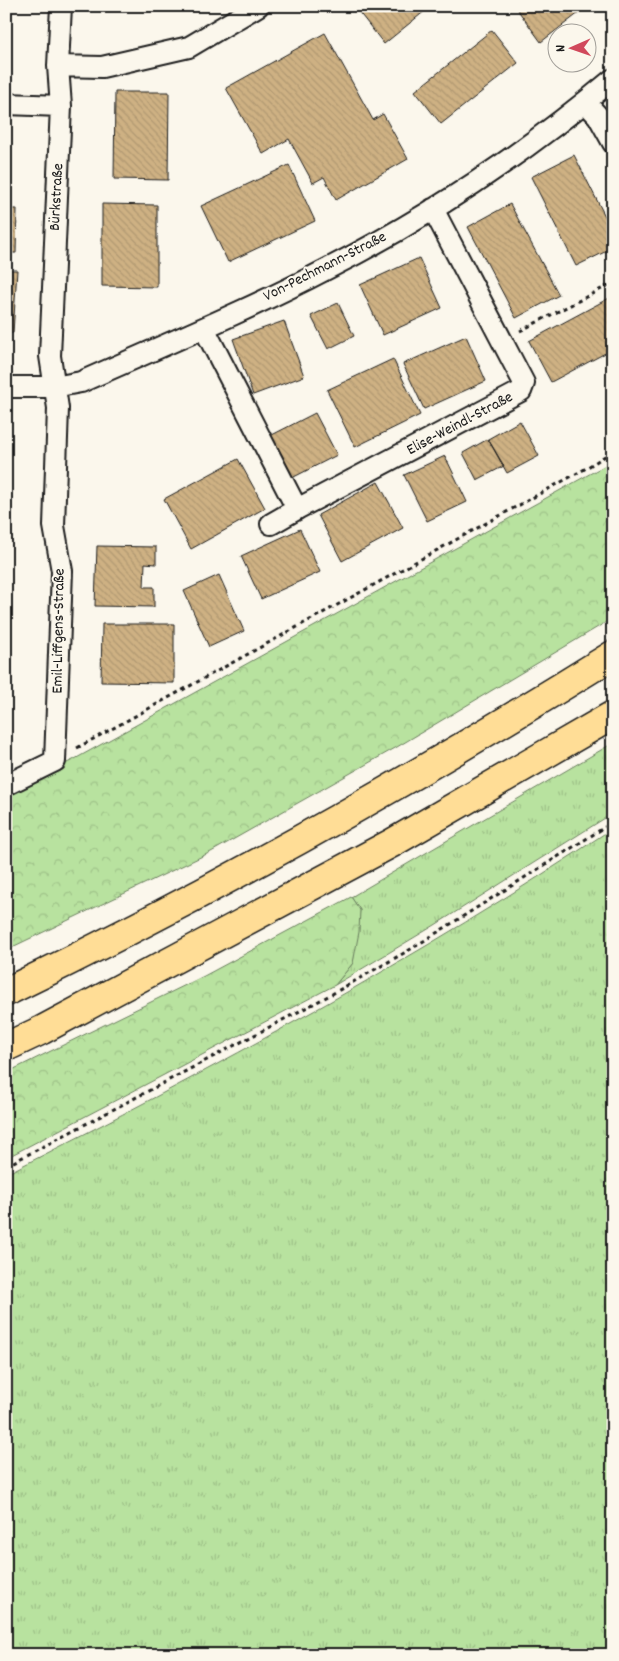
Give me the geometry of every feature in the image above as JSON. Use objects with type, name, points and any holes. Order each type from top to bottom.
[{"type":"highway","points":[[6,992],[121,937],[336,822],[613,655]]},
{"type":"highway","points":[[6,1047],[42,1030],[383,848],[613,715]]},
{"type":"street","name":"Bürkstraße","points":[[54,387],[50,356],[61,106],[58,66],[61,6]]},
{"type":"street","points":[[58,66],[102,68],[189,47],[258,6]]},
{"type":"street","name":"Von-Pechmann-Straße","points":[[6,386],[54,387],[81,382],[204,328],[330,268],[433,209],[503,164],[613,79]]},
{"type":"street","points":[[585,102],[598,116],[613,143]]},
{"type":"street","points":[[6,104],[61,106]]},
{"type":"street","name":"Elise-Weindl-Straße","points":[[271,524],[521,391],[524,383],[433,209]]},
{"type":"street","points":[[204,328],[297,509]]},
{"type":"street","name":"Emil-Liffgens-Straße","points":[[54,387],[58,408],[54,526],[62,571],[55,761]]},
{"type":"street","points":[[6,785],[55,761]]},
{"type":"path","points":[[502,340],[613,283]]},
{"type":"path","points":[[55,761],[108,730],[583,470],[613,450]]},
{"type":"path","points":[[6,1166],[106,1116],[410,950],[613,822]]},
{"type":"green space","points":[[613,461],[613,618],[397,747],[211,852],[6,950],[6,793],[73,760]]},
{"type":"green space","points":[[613,743],[613,813],[435,925],[335,985],[353,963],[360,910],[351,897]]},
{"type":"green space","points":[[613,828],[613,1655],[6,1655],[6,1174],[238,1053],[391,967],[540,876]]},
{"type":"green space","points":[[351,897],[360,910],[359,932],[353,963],[335,985],[6,1158],[6,1073],[204,976]]},
{"type":"building","points":[[364,6],[431,6],[384,44],[358,11]]},
{"type":"building","points":[[521,6],[588,6],[567,22],[546,22],[546,38],[541,42],[517,9]]},
{"type":"building","points":[[492,30],[518,63],[441,124],[415,91]]},
{"type":"building","points":[[325,33],[373,120],[383,114],[408,159],[336,200],[324,177],[313,183],[289,139],[263,154],[226,88]]},
{"type":"building","points":[[115,92],[169,92],[168,180],[114,179]]},
{"type":"building","points":[[574,155],[613,232],[613,248],[576,266],[531,177]]},
{"type":"building","points":[[289,165],[315,221],[228,262],[201,206]]},
{"type":"building","points":[[102,204],[157,205],[157,287],[102,286]]},
{"type":"building","points":[[510,204],[559,295],[516,318],[468,227]]},
{"type":"building","points":[[6,209],[17,209],[16,253],[6,253]]},
{"type":"building","points":[[419,258],[442,308],[383,335],[360,285]]},
{"type":"building","points":[[6,270],[17,270],[13,333],[6,333]]},
{"type":"building","points":[[613,296],[613,349],[551,382],[529,341]]},
{"type":"building","points":[[338,303],[354,336],[328,349],[311,316]]},
{"type":"building","points":[[284,321],[304,376],[253,395],[233,339]]},
{"type":"building","points":[[466,336],[486,381],[424,409],[403,364]]},
{"type":"building","points":[[393,359],[420,415],[355,447],[327,390]]},
{"type":"building","points":[[315,413],[337,455],[290,479],[268,437]]},
{"type":"building","points":[[520,421],[539,456],[507,473],[488,439]]},
{"type":"building","points":[[488,439],[504,466],[477,480],[463,453]]},
{"type":"building","points":[[445,456],[467,502],[427,521],[404,475]]},
{"type":"building","points":[[238,459],[265,508],[191,549],[164,499]]},
{"type":"building","points":[[378,482],[403,528],[342,561],[318,515]]},
{"type":"building","points":[[300,529],[320,572],[261,599],[241,556]]},
{"type":"building","points":[[97,546],[156,547],[156,564],[145,563],[144,587],[154,587],[154,607],[95,606]]},
{"type":"building","points":[[219,575],[244,631],[209,647],[184,591]]},
{"type":"building","points":[[102,624],[174,624],[174,683],[101,682]]}]
